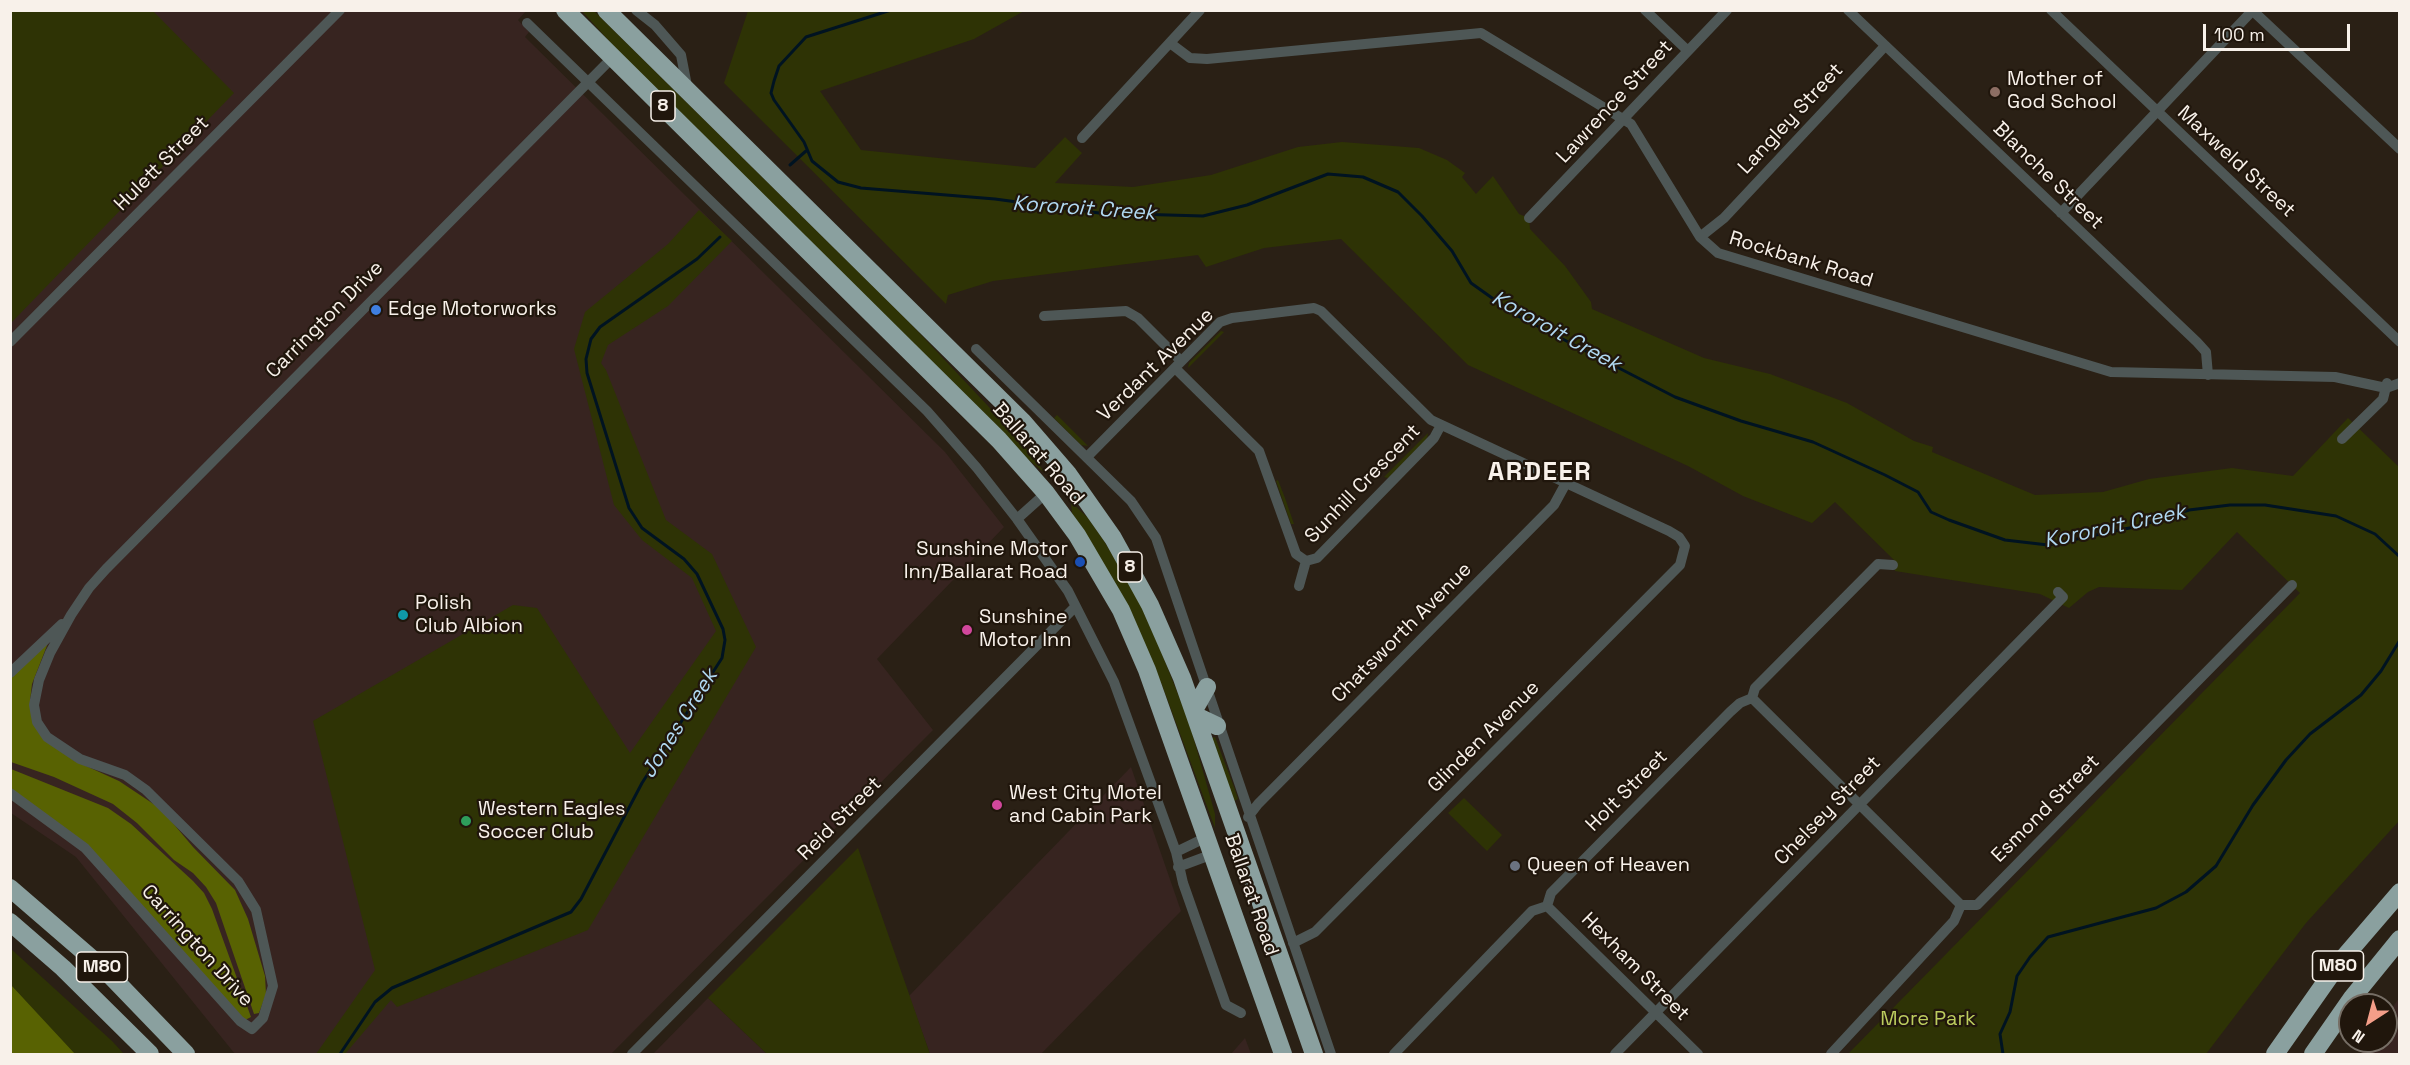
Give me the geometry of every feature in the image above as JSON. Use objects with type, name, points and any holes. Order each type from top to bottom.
[{"type":"highway","name":"Ballarat Road","points":[[565,10],[971,411],[1046,493],[1093,559],[1126,619],[1147,670],[1283,1054]]},
{"type":"highway","name":"Ballarat Road","points":[[606,10],[1023,422],[1068,474],[1108,530],[1134,573],[1167,639],[1314,1054]]},
{"type":"highway","points":[[1046,493],[1068,474]]},
{"type":"highway","points":[[1207,687],[1195,713],[1217,726]]},
{"type":"highway","points":[[1210,845],[1233,826]]},
{"type":"highway","name":"M80","points":[[10,888],[105,970],[186,1054]]},
{"type":"highway","name":"M80","points":[[2277,1051],[2340,963],[2400,892]]},
{"type":"highway","name":"M80","points":[[10,922],[63,968],[150,1054]]},
{"type":"highway","name":"M80","points":[[2356,993],[2400,939]]},
{"type":"highway","name":"M80","points":[[2313,1054],[2338,1018]]},
{"type":"highway","points":[[2321,1054],[2338,1023]]},
{"type":"street","name":"Hulett Street","points":[[10,342],[340,10]]},
{"type":"street","points":[[636,10],[655,25],[681,55],[688,91]]},
{"type":"street","points":[[1082,138],[1200,10]]},
{"type":"street","points":[[1645,10],[1688,51]]},
{"type":"street","name":"Lawrence Street","points":[[1528,218],[1624,120],[1726,10]]},
{"type":"street","name":"Blanche Street","points":[[1848,10],[2197,342],[2206,352],[2208,375]]},
{"type":"street","name":"Maxweld Street","points":[[2051,10],[2398,340]]},
{"type":"street","points":[[2061,213],[2253,11],[2400,149]]},
{"type":"street","points":[[527,23],[927,411],[977,468],[1017,519],[1068,591],[1074,608],[1114,681],[1176,852],[1178,867],[1226,1005],[1241,1013]]},
{"type":"street","name":"Rockbank Road","points":[[1172,40],[1198,59],[1481,33],[1634,127],[1703,240],[1718,253],[1733,259],[2111,372],[2335,377],[2360,375],[2387,385]]},
{"type":"street","name":"Langley Street","points":[[1703,240],[1885,46]]},
{"type":"street","name":"Carrington Drive","points":[[10,793],[85,848],[240,1021],[252,1029],[263,1018],[273,986],[256,910],[238,881],[146,790],[124,775],[80,759],[47,737],[38,722],[34,705],[39,680],[50,653],[88,588],[613,57]]},
{"type":"street","name":"Verdant Avenue","points":[[1087,458],[1220,322],[1232,318],[1314,308],[1321,311],[1431,420],[1669,531],[1679,537],[1685,546]]},
{"type":"street","name":"Sunhill Crescent","points":[[1044,316],[1126,311],[1138,318],[1259,451],[1296,554],[1306,561]]},
{"type":"street","name":"Ballarat Road","points":[[976,349],[1131,501],[1156,538],[1207,687],[1217,726],[1252,809],[1293,943],[1331,1054]]},
{"type":"street","points":[[2342,439],[2383,399],[2387,385],[2400,376]]},
{"type":"street","points":[[2387,385],[2400,383]]},
{"type":"street","name":"Sunhill Crescent","points":[[1306,561],[1317,558],[1323,552],[1434,438],[1441,425]]},
{"type":"street","name":"Chatsworth Avenue","points":[[1233,826],[1238,813],[1252,809],[1554,505],[1566,483]]},
{"type":"street","points":[[1017,519],[1046,493]]},
{"type":"street","name":"Glinden Avenue","points":[[1293,943],[1315,932],[1680,566],[1685,546]]},
{"type":"street","name":"Sunhill Crescent","points":[[1299,586],[1306,561]]},
{"type":"street","name":"Holt Street","points":[[1394,1054],[1533,911],[1547,906],[1551,893],[1730,712],[1740,703],[1752,698],[1755,688],[1878,564],[1893,565]]},
{"type":"street","name":"Esmond Street","points":[[1961,905],[1977,905],[2292,585]]},
{"type":"street","name":"Chelsey Street","points":[[1615,1054],[2063,597],[2058,592]]},
{"type":"street","name":"Reid Street","points":[[632,1054],[1074,608]]},
{"type":"street","name":"Carrington Drive","points":[[10,673],[71,615]]},
{"type":"street","points":[[1752,698],[1961,905],[1954,921],[1831,1054]]},
{"type":"street","points":[[1176,852],[1210,845]]},
{"type":"street","points":[[1178,867],[1210,845]]},
{"type":"street","name":"Hexham Street","points":[[1547,906],[1698,1054]]},
{"type":"shaded area","points":[[10,11],[526,11],[518,20],[529,32],[525,37],[945,452],[1004,527],[877,659],[933,730],[611,1054],[235,1054],[76,857],[11,813]]},
{"type":"shaded area","points":[[1131,767],[1181,911],[1041,1054],[930,1054],[909,996]]},
{"type":"shaded area","points":[[708,998],[767,1054],[653,1054]]},
{"type":"shaded area","points":[[2398,999],[2399,1054],[2361,1054],[2398,1053]]},
{"type":"shaded area","points":[[1245,1038],[1251,1054],[1231,1054]]},
{"type":"green space","points":[[11,10],[153,11],[234,93],[11,323]]},
{"type":"green space","points":[[582,11],[594,11],[909,322],[1020,440],[1046,474],[1025,457],[639,74]]},
{"type":"green space","name":"More Park","points":[[748,11],[1024,11],[974,39],[820,91],[861,150],[1035,168],[1065,137],[1082,153],[1055,183],[1133,187],[1211,175],[1298,147],[1342,142],[1419,148],[1447,160],[1465,173],[1462,177],[1476,194],[1493,176],[1519,214],[1529,218],[1530,229],[1565,266],[1591,302],[1592,309],[1704,358],[1770,374],[1847,403],[1914,441],[1933,447],[1932,452],[2035,495],[2103,492],[2149,479],[2232,468],[2293,476],[2348,418],[2399,467],[2399,821],[2306,923],[2206,1054],[1848,1054],[2300,593],[2237,532],[2182,590],[2099,587],[2088,592],[2069,608],[2040,594],[1895,571],[1895,561],[1835,502],[1812,523],[1743,496],[1688,466],[1468,365],[1341,239],[1264,248],[1206,267],[1198,255],[993,281],[948,295],[946,304],[724,83]]},
{"type":"green space","name":"Western Eagles Soccer Club","points":[[699,210],[732,241],[668,306],[608,345],[601,363],[606,370],[666,520],[712,554],[756,647],[588,930],[397,1007],[391,1000],[345,1054],[316,1054],[375,970],[313,721],[513,605],[537,608],[630,753],[716,631],[692,578],[642,540],[614,505],[574,349],[585,312],[668,244]]},
{"type":"green space","points":[[1221,331],[1224,332],[1188,368],[1189,363]]},
{"type":"green space","points":[[1057,415],[1088,446],[1081,445],[1054,418]]},
{"type":"green space","points":[[1428,433],[1427,439],[1388,478],[1384,477]]},
{"type":"green space","points":[[1278,480],[1294,524],[1291,524],[1276,481]]},
{"type":"green space","points":[[1071,502],[1088,518],[1104,541],[1135,593],[1158,644],[1189,722],[1215,814],[1215,828],[1162,685],[1126,602],[1072,513]]},
{"type":"green space","points":[[48,643],[32,684],[30,701],[32,715],[73,760],[119,781],[161,809],[193,847],[235,890],[248,919],[265,976],[266,994],[259,1013],[254,1014],[216,903],[193,873],[174,860],[137,823],[113,804],[54,777],[11,762],[11,673]]},
{"type":"green space","points":[[1215,737],[1238,799],[1234,801],[1212,738]]},
{"type":"green space","points":[[11,769],[108,808],[131,824],[193,881],[204,893],[212,909],[251,1017],[245,1020],[101,865],[11,794]]},
{"type":"green space","points":[[1464,798],[1502,835],[1487,851],[1448,813]]},
{"type":"green space","points":[[858,848],[930,1054],[767,1054],[708,998]]},
{"type":"green space","points":[[10,948],[112,1041],[124,1054],[11,1054]]},
{"type":"green space","points":[[11,985],[75,1054],[11,1054]]},
{"type":"waterway","name":"Kororoit Creek","points":[[891,10],[806,37],[779,66],[774,81],[771,93],[774,100],[804,142],[812,161],[838,182],[861,188],[995,199],[1099,213],[1203,216],[1247,205],[1328,174],[1363,177],[1398,192],[1452,251],[1471,283],[1516,315],[1675,397],[1741,421],[1813,442],[1885,475],[1918,492],[1931,512],[1949,520],[2005,540],[2048,545],[2139,526],[2189,510],[2230,505],[2265,505],[2336,516],[2375,534],[2400,557]]},
{"type":"waterway","name":"Jones Creek","points":[[790,165],[806,151]]},
{"type":"waterway","name":"Jones Creek","points":[[340,1054],[375,1002],[392,988],[571,912],[581,899],[642,783],[722,658],[725,640],[723,629],[697,574],[684,559],[642,528],[629,508],[587,373],[586,359],[591,339],[600,327],[697,259],[720,237]]},
{"type":"waterway","name":"Kororoit Creek","points":[[2003,1054],[2000,1034],[2010,1012],[2017,976],[2048,937],[2156,908],[2186,892],[2216,866],[2253,805],[2286,760],[2310,734],[2361,695],[2381,671],[2400,640]]},
{"type":"place","name":"Mother of God School","points":[[1995,92]]},
{"type":"place","name":"Edge Motorworks","points":[[376,310]]},
{"type":"place","name":"Sunshine Motor Inn/Ballarat Road","points":[[1080,562]]},
{"type":"place","name":"Polish Club Albion","points":[[403,615]]},
{"type":"place","name":"Sunshine Motor Inn","points":[[967,630]]},
{"type":"place","name":"West City Motel and Cabin Park","points":[[997,805]]},
{"type":"place","name":"Western Eagles Soccer Club","points":[[466,821]]},
{"type":"place","name":"Queen of Heaven","points":[[1515,866]]},
{"type":"district","name":"ARDEER","points":[[1540,473]]}]
